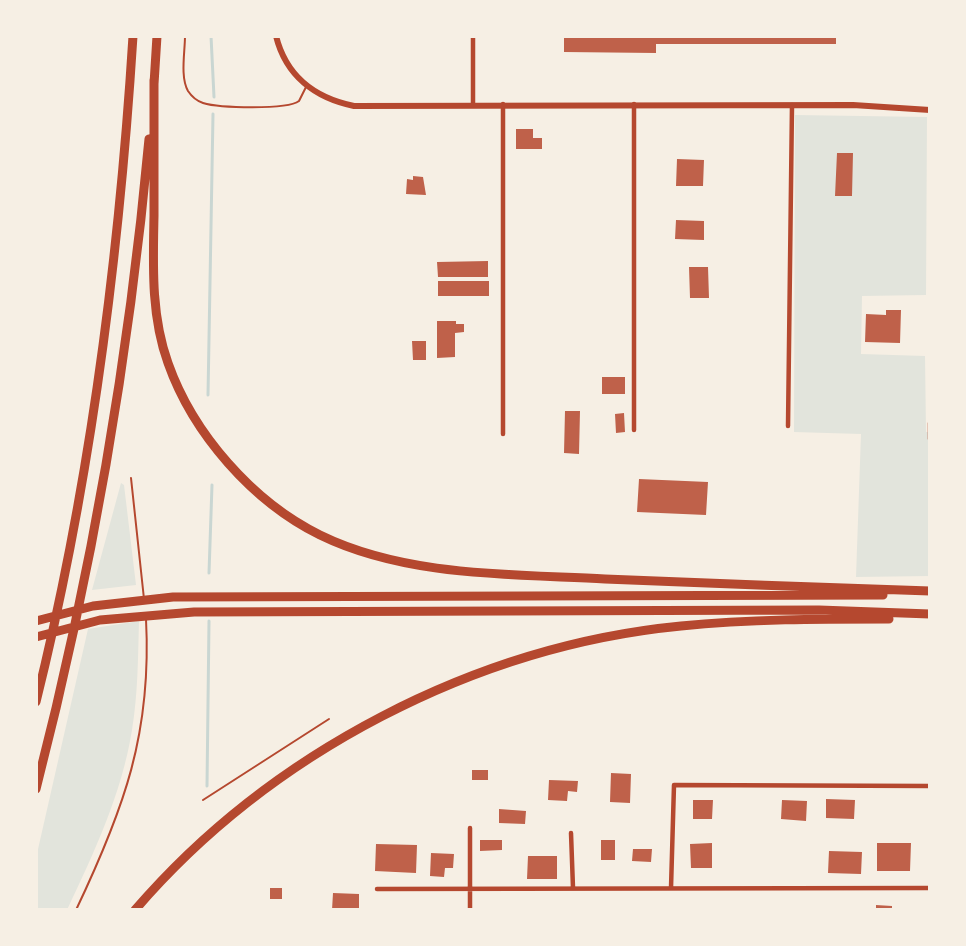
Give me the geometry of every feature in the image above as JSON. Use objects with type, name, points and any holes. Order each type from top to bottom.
[{"type":"highway","points":[[36,702],[70,544],[101,347],[125,136],[132,36]]},
{"type":"highway","points":[[36,789],[79,614],[118,397],[129,321],[157,36]]},
{"type":"highway","points":[[154,80],[154,282],[159,327],[168,364],[201,427],[229,463],[264,498],[301,525],[338,543],[375,554],[470,572],[930,593]]},
{"type":"highway","points":[[36,621],[93,606],[173,597],[930,593]]},
{"type":"highway","points":[[36,637],[79,624],[163,613],[819,610],[930,616]]},
{"type":"highway","points":[[135,910],[183,860],[216,830],[290,772],[385,716],[467,679],[523,659],[595,640],[680,626],[930,616]]},
{"type":"street","points":[[276,36],[281,52],[294,74],[306,87],[335,102],[354,106],[792,105],[930,110]]},
{"type":"street","points":[[473,36],[473,104]]},
{"type":"street","points":[[503,104],[503,434]]},
{"type":"street","points":[[634,104],[634,430]]},
{"type":"street","points":[[788,426],[792,105]]},
{"type":"street","points":[[930,423],[930,439]]},
{"type":"street","points":[[671,888],[674,785],[930,786]]},
{"type":"street","points":[[470,828],[470,910]]},
{"type":"street","points":[[571,833],[573,888]]},
{"type":"street","points":[[377,889],[930,888]]},
{"type":"lane","points":[[185,36],[185,84],[192,96],[200,101],[214,105],[286,107],[300,101],[306,87]]},
{"type":"lane","points":[[131,478],[145,605]]},
{"type":"lane","points":[[76,910],[117,817],[136,759],[147,686],[145,616]]},
{"type":"path","points":[[203,800],[329,719]]},
{"type":"shaded area","points":[[795,115],[927,117],[926,295],[862,296],[861,354],[925,356],[926,432],[930,432],[930,576],[856,577],[861,434],[794,432]]},
{"type":"shaded area","points":[[121,483],[124,485],[136,585],[92,590]]},
{"type":"shaded area","points":[[139,621],[134,716],[114,800],[97,845],[67,910],[36,910],[36,858],[88,629]]},
{"type":"building","points":[[564,36],[836,36],[836,44],[656,44],[656,53],[564,52]]},
{"type":"building","points":[[516,129],[533,129],[533,138],[542,138],[542,149],[516,149]]},
{"type":"building","points":[[837,153],[853,153],[852,196],[835,196]]},
{"type":"building","points":[[677,159],[704,160],[703,186],[676,186]]},
{"type":"building","points":[[413,176],[423,177],[426,195],[406,194],[407,179],[413,180]]},
{"type":"building","points":[[676,220],[704,221],[704,240],[675,239]]},
{"type":"building","points":[[488,261],[488,277],[438,277],[437,262]]},
{"type":"building","points":[[689,267],[708,267],[709,298],[690,298]]},
{"type":"building","points":[[438,281],[489,281],[489,296],[438,296]]},
{"type":"building","points":[[886,310],[901,310],[900,343],[865,342],[866,314],[886,315]]},
{"type":"building","points":[[437,321],[456,321],[456,324],[464,324],[464,332],[455,333],[455,357],[437,358]]},
{"type":"building","points":[[412,341],[426,341],[426,360],[413,360]]},
{"type":"building","points":[[602,377],[625,377],[625,394],[602,394]]},
{"type":"building","points":[[565,411],[580,411],[579,454],[564,453]]},
{"type":"building","points":[[624,413],[625,432],[616,433],[615,414]]},
{"type":"building","points":[[639,479],[708,482],[706,515],[637,512]]},
{"type":"building","points":[[472,770],[488,770],[488,780],[472,780]]},
{"type":"building","points":[[611,773],[631,774],[630,803],[610,802]]},
{"type":"building","points":[[549,780],[578,781],[577,792],[568,791],[567,801],[548,800]]},
{"type":"building","points":[[826,799],[855,800],[854,819],[826,818]]},
{"type":"building","points":[[693,800],[713,800],[712,819],[693,819]]},
{"type":"building","points":[[782,800],[807,801],[806,821],[781,819]]},
{"type":"building","points":[[499,809],[526,811],[525,824],[499,823]]},
{"type":"building","points":[[480,840],[502,840],[502,850],[480,851]]},
{"type":"building","points":[[601,840],[615,840],[615,860],[601,860]]},
{"type":"building","points":[[712,843],[712,868],[691,868],[690,844]]},
{"type":"building","points":[[877,843],[911,843],[910,871],[877,871]]},
{"type":"building","points":[[376,844],[417,845],[416,873],[375,871]]},
{"type":"building","points":[[633,849],[652,849],[651,862],[632,861]]},
{"type":"building","points":[[829,851],[862,852],[861,874],[828,873]]},
{"type":"building","points":[[431,853],[454,854],[453,868],[445,868],[444,877],[430,876]]},
{"type":"building","points":[[528,856],[557,856],[557,879],[527,879]]},
{"type":"building","points":[[270,888],[282,888],[282,899],[270,899]]},
{"type":"building","points":[[333,893],[359,894],[359,910],[332,910]]},
{"type":"building","points":[[876,905],[892,906],[892,910],[876,910]]},
{"type":"waterway","points":[[211,36],[214,97]]},
{"type":"waterway","points":[[208,395],[213,114]]},
{"type":"waterway","points":[[209,573],[212,485]]},
{"type":"waterway","points":[[207,786],[209,621]]}]
